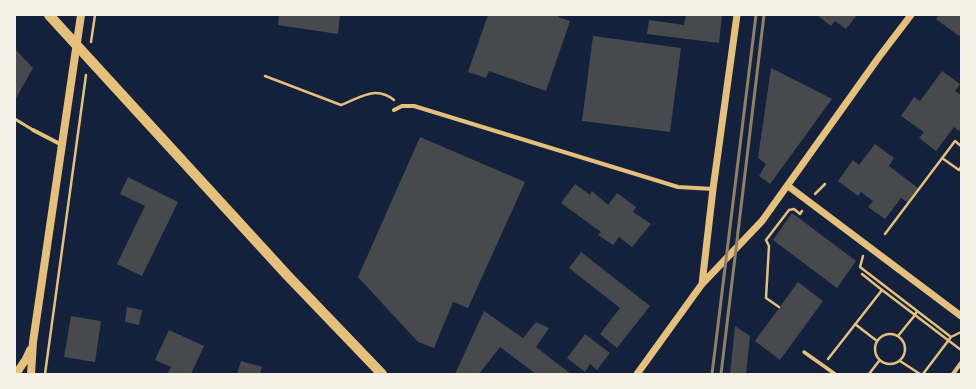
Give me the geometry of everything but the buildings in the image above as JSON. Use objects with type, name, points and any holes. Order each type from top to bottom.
[{"type":"main road","points":[[49,15],[287,275],[382,374]]},
{"type":"main road","points":[[31,374],[33,342],[81,15]]},
{"type":"main road","points":[[16,374],[26,359],[33,342]]},
{"type":"street","points":[[702,284],[713,189],[737,15]]},
{"type":"street","points":[[638,374],[702,284],[762,220],[788,186],[879,56],[911,15]]},
{"type":"street","points":[[394,110],[402,106],[414,106],[678,187],[713,189]]},
{"type":"street","points":[[34,130],[62,145]]},
{"type":"street","points":[[788,186],[961,316]]},
{"type":"street","points":[[804,352],[835,374]]},
{"type":"street","points":[[953,374],[961,363]]},
{"type":"lane","points":[[15,119],[34,130]]},
{"type":"path","points":[[265,76],[341,105],[372,92],[388,95],[402,106]]},
{"type":"path","points":[[46,374],[79,124]]},
{"type":"path","points":[[885,234],[955,141],[961,146]]},
{"type":"path","points":[[942,158],[959,170],[961,167]]},
{"type":"path","points":[[778,307],[766,298],[769,246],[766,240],[790,210],[794,209],[800,214],[825,184]]},
{"type":"path","points":[[802,211],[808,216]]},
{"type":"path","points":[[857,252],[863,257],[860,266],[951,337]]},
{"type":"path","points":[[862,274],[961,350]]},
{"type":"path","points":[[823,366],[882,290]]},
{"type":"path","points":[[898,336],[917,311]]},
{"type":"path","points":[[855,324],[877,341]]},
{"type":"path","points":[[923,374],[951,337],[961,332]]},
{"type":"path","points":[[886,334],[898,336],[905,348],[900,361],[890,365],[879,361],[875,355],[874,348],[877,341],[886,334]]},
{"type":"path","points":[[869,374],[879,361]]},
{"type":"path","points":[[900,361],[920,374]]},
{"type":"railway","points":[[712,374],[756,15]]},
{"type":"railway","points":[[721,374],[764,15]]}]
